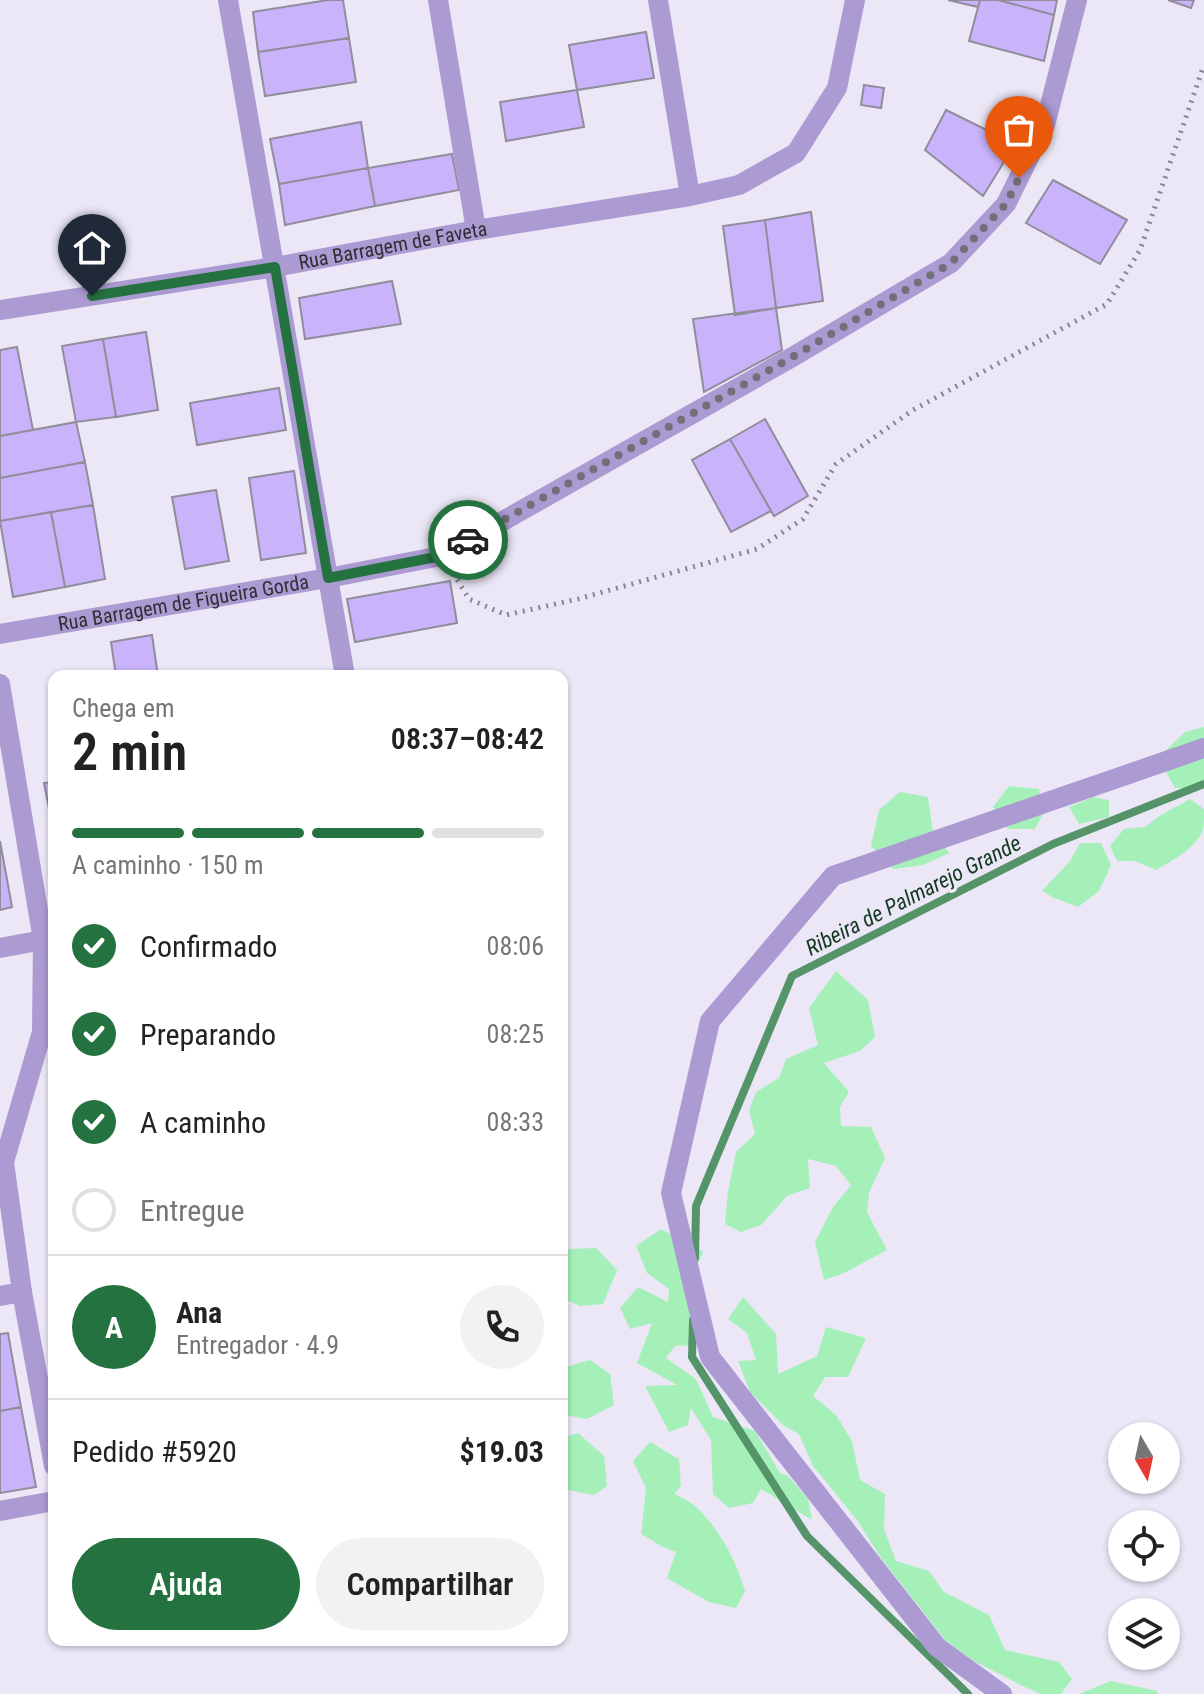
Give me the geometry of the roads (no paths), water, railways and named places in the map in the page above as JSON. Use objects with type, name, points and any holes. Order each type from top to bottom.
[{"type":"street","points":[[228,0],[344,670]]},
{"type":"street","points":[[438,0],[476,230]]},
{"type":"street","points":[[658,0],[690,196]]},
{"type":"street","name":"Rua Barragem de Faveta","points":[[0,310],[275,267],[739,185],[796,153],[837,88],[855,0]]},
{"type":"street","name":"Rua Barragem de Figueira Gorda","points":[[0,634],[441,556],[789,359],[951,263],[1006,204],[1045,125],[1077,0]]},
{"type":"street","points":[[0,684],[48,934]]},
{"type":"street","points":[[1002,1694],[937,1647],[710,1357],[671,1193],[710,1021],[833,876],[1204,748]]},
{"type":"street","points":[[0,948],[48,939]]},
{"type":"street","points":[[48,952],[42,1032],[2,1163],[48,1433]]},
{"type":"street","points":[[0,1296],[22,1292]]},
{"type":"street","points":[[0,1511],[48,1502]]},
{"type":"waterway","name":"Ribeira de Palmarejo Grande","points":[[695,1258],[696,1206],[792,976],[1053,844],[1204,784]]},
{"type":"waterway","name":"Ribeira de Palmarejo Grande","points":[[693,1320],[692,1357],[807,1536],[968,1694]]}]
